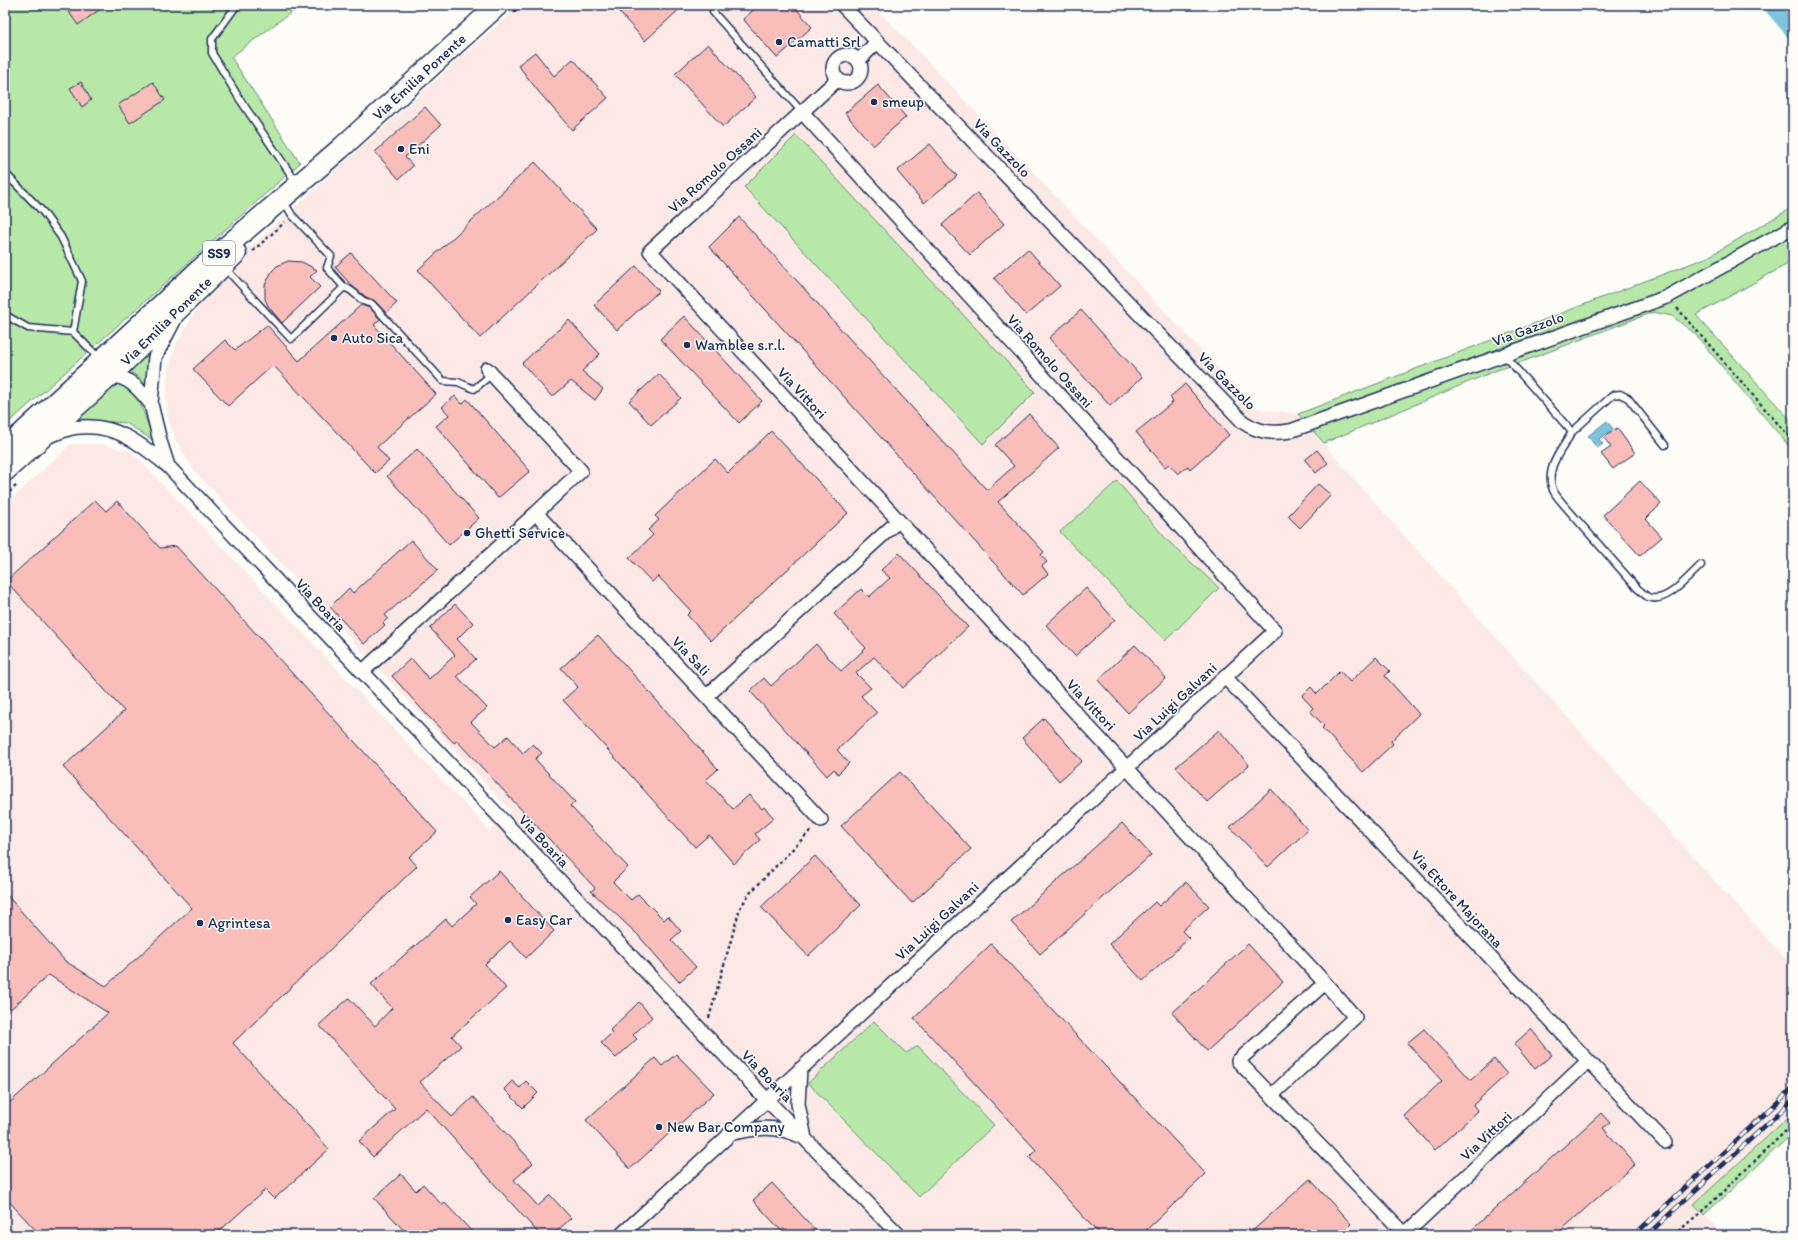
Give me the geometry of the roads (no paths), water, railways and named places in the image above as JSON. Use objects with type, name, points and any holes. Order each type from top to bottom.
[{"type":"main road","name":"Via Emilia Ponente","points":[[5,471],[42,438],[105,368],[198,270],[340,149],[498,5]]},
{"type":"main road","name":"Via Emilia Ponente","points":[[5,449],[77,382],[105,368],[182,306],[286,205],[340,149]]},
{"type":"street","name":"Via Gazzolo","points":[[842,5],[1242,422],[1250,427],[1269,433],[1290,431],[1667,297],[1793,228]]},
{"type":"street","points":[[859,60],[877,42]]},
{"type":"street","points":[[842,55],[851,55],[859,60],[861,64],[861,74],[855,81],[846,83],[838,79],[833,71],[835,62],[838,58],[842,55]]},
{"type":"street","name":"Via Romolo Ossani","points":[[650,251],[838,79]]},
{"type":"street","name":"Via Romolo Ossani","points":[[802,112],[1274,632]]},
{"type":"street","name":"Via Vittori","points":[[650,251],[1127,767],[1355,1017],[1271,1096]]},
{"type":"street","name":"Via Boaria","points":[[168,466],[151,404],[155,357],[182,306]]},
{"type":"street","name":"Via Boaria","points":[[105,368],[124,380],[136,385],[151,404]]},
{"type":"street","points":[[362,672],[581,471],[489,371]]},
{"type":"street","name":"Via Boaria","points":[[42,438],[80,426],[113,430],[142,445],[168,466],[704,1034],[899,1235]]},
{"type":"street","name":"Via Sali","points":[[536,513],[821,820]]},
{"type":"street","points":[[706,696],[898,521]]},
{"type":"street","name":"Via Luigi Galvani","points":[[621,1235],[1274,632]]},
{"type":"street","name":"Via Ettore Majorana","points":[[1225,677],[1665,1142]]},
{"type":"street","name":"Via Vittori","points":[[1324,983],[1238,1061],[1405,1234],[1588,1061]]},
{"type":"street","points":[[800,1069],[798,1104],[805,1139]]},
{"type":"street","points":[[729,1134],[762,1128],[775,1128],[789,1131],[805,1139]]},
{"type":"lane","points":[[237,5],[212,39],[212,53],[239,98],[298,185]]},
{"type":"lane","points":[[713,12],[802,112]]},
{"type":"lane","points":[[5,173],[43,212],[61,237],[82,281],[73,332]]},
{"type":"lane","points":[[286,205],[292,215],[331,256],[326,268],[344,287],[351,289],[363,302],[372,304],[443,381],[458,382],[474,389],[489,371]]},
{"type":"lane","points":[[223,266],[291,339],[344,287]]},
{"type":"lane","points":[[5,315],[28,328],[73,332],[105,368]]},
{"type":"lane","points":[[1504,355],[1572,432]]},
{"type":"lane","points":[[1665,445],[1628,398],[1620,394],[1613,395],[1572,432],[1553,464],[1550,477],[1553,490],[1564,505],[1638,589],[1649,597],[1658,598],[1668,595],[1700,565]]},
{"type":"water","points":[[1607,421],[1613,429],[1599,439],[1603,444],[1597,448],[1588,436]]},
{"type":"waterway","points":[[1771,5],[1793,31]]},
{"type":"railway","points":[[1634,1235],[1793,1088]]},
{"type":"railway","points":[[1647,1235],[1793,1100]]},
{"type":"place","name":"Camatti Srl","points":[[779,42]]},
{"type":"place","name":"smeup","points":[[874,102]]},
{"type":"place","name":"Eni","points":[[401,149]]},
{"type":"place","name":"Auto Sica","points":[[334,338]]},
{"type":"place","name":"Wamblee s.r.l.","points":[[687,345]]},
{"type":"place","name":"Ghetti Service","points":[[467,533]]},
{"type":"place","name":"Easy Car","points":[[508,920]]},
{"type":"place","name":"Agrintesa","points":[[200,923]]},
{"type":"place","name":"New Bar Company","points":[[659,1127]]}]
